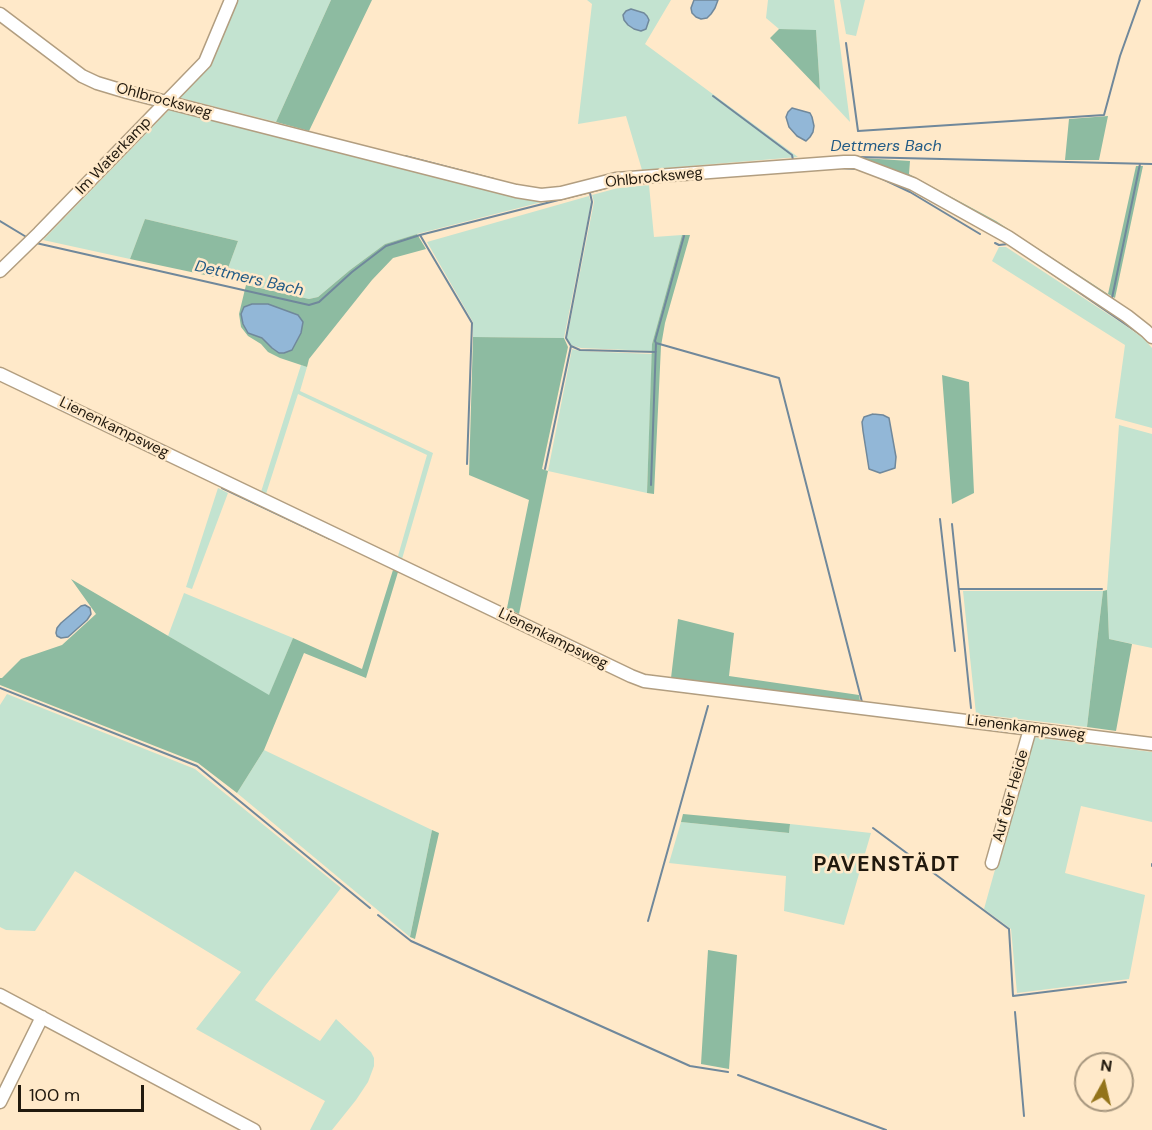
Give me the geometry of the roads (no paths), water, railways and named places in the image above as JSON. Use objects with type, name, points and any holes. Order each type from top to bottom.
[{"type":"street","name":"Im Waterkamp","points":[[0,271],[205,62],[231,0]]},
{"type":"street","name":"Ohlbrocksweg","points":[[0,14],[82,76],[98,83],[516,191],[541,195],[561,193],[616,179],[855,162],[913,184],[1008,237],[1127,316],[1152,338]]},
{"type":"street","name":"Lienenkampsweg","points":[[0,374],[644,681],[1152,744]]},
{"type":"street","name":"Auf der Heide","points":[[992,863],[1030,729]]},
{"type":"street","points":[[0,995],[254,1130]]},
{"type":"street","points":[[0,1102],[42,1017]]},
{"type":"water","points":[[694,0],[718,0],[711,14],[701,19],[692,13]]},
{"type":"water","points":[[631,9],[647,16],[649,20],[646,29],[641,31],[634,29],[624,20],[623,15]]},
{"type":"water","points":[[792,108],[810,113],[812,117],[813,132],[806,141],[797,136],[789,127],[786,117]]},
{"type":"water","points":[[252,304],[268,304],[298,315],[303,322],[301,333],[292,350],[279,353],[262,338],[248,333],[241,314],[244,307]]},
{"type":"water","points":[[873,414],[889,418],[896,457],[895,468],[880,473],[869,469],[863,431],[864,417]]},
{"type":"water","points":[[85,605],[90,608],[91,614],[87,620],[68,637],[57,636],[57,628],[61,623]]},
{"type":"waterway","points":[[846,43],[858,131],[1104,115],[1120,56],[1140,0]]},
{"type":"waterway","points":[[713,96],[792,155],[793,160]]},
{"type":"waterway","points":[[405,156],[494,179]]},
{"type":"waterway","name":"Dettmers Bach","points":[[858,157],[1152,164]]},
{"type":"waterway","points":[[1115,301],[1112,298],[1140,164]]},
{"type":"waterway","points":[[839,168],[857,169]]},
{"type":"waterway","points":[[874,175],[910,192],[980,234]]},
{"type":"waterway","name":"Dettmers Bach","points":[[36,243],[309,305],[319,302],[352,272],[386,246],[420,235],[618,185]]},
{"type":"waterway","points":[[590,193],[592,202],[566,338],[571,346],[580,350],[656,352]]},
{"type":"waterway","name":"Dettmers Bach","points":[[0,221],[28,238]]},
{"type":"waterway","points":[[420,235],[472,323],[467,464]]},
{"type":"waterway","points":[[651,485],[655,341],[684,236]]},
{"type":"waterway","points":[[995,243],[1008,244]]},
{"type":"waterway","points":[[1035,262],[1144,337]]},
{"type":"waterway","points":[[1122,306],[1135,315]]},
{"type":"waterway","points":[[656,343],[779,378],[862,702]]},
{"type":"waterway","points":[[545,469],[571,346]]},
{"type":"waterway","points":[[222,488],[330,539]]},
{"type":"waterway","points":[[940,519],[955,651]]},
{"type":"waterway","points":[[952,524],[971,708]]},
{"type":"waterway","points":[[959,589],[1102,589]]},
{"type":"waterway","points":[[0,688],[197,766],[370,908]]},
{"type":"waterway","points":[[677,691],[701,694]]},
{"type":"waterway","points":[[710,695],[785,704]]},
{"type":"waterway","points":[[648,921],[708,706]]},
{"type":"waterway","points":[[873,828],[1009,929],[1013,996],[1126,982]]},
{"type":"waterway","points":[[378,915],[411,941],[690,1066],[728,1072]]},
{"type":"waterway","points":[[1015,1012],[1024,1116]]},
{"type":"waterway","points":[[738,1075],[886,1130]]},
{"type":"district","name":"PAVENSTÄDT","points":[[887,865]]}]
